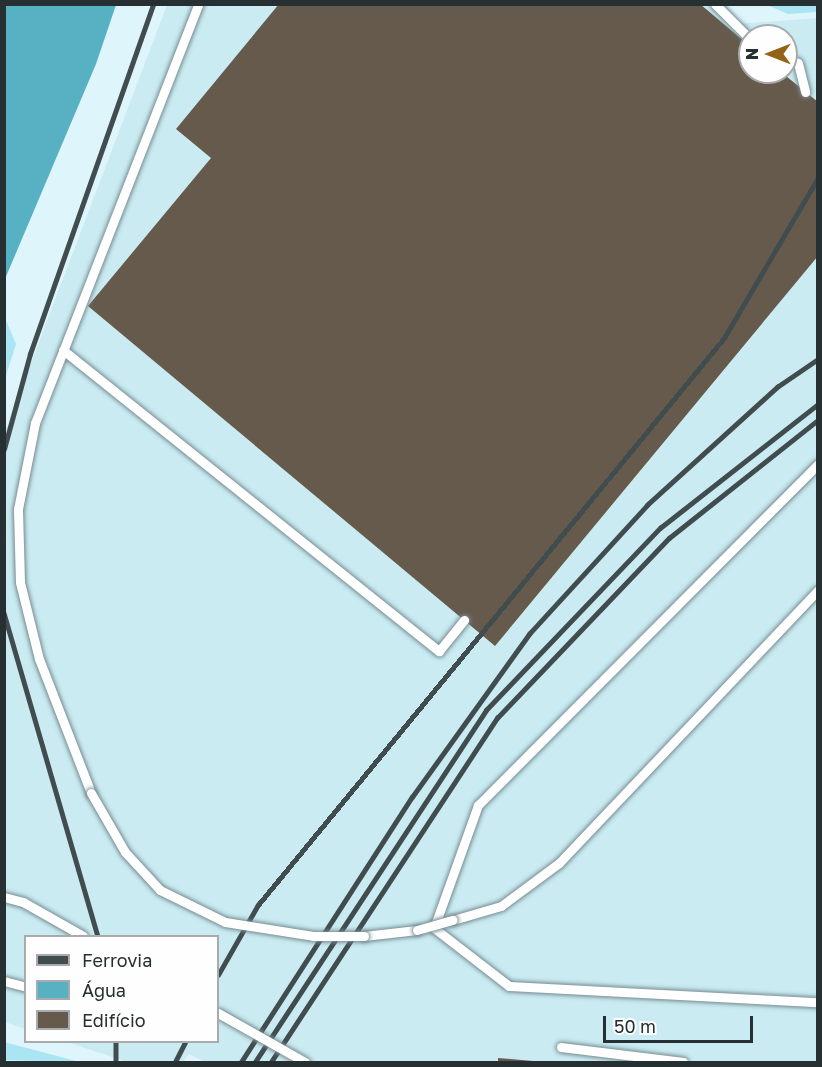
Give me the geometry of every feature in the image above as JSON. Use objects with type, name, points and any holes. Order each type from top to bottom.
[{"type":"lane","points":[[198,4],[35,423],[18,509],[20,582],[39,659],[91,793],[125,852],[160,890],[225,922],[313,936],[364,936],[411,932],[501,906],[559,863],[818,590]]},
{"type":"lane","points":[[716,4],[738,27]]},
{"type":"lane","points":[[798,63],[805,92]]},
{"type":"lane","points":[[63,350],[439,651],[464,620]]},
{"type":"lane","points":[[818,464],[478,805],[434,928],[509,986],[818,1002]]},
{"type":"lane","points":[[4,897],[23,902],[81,935]]},
{"type":"lane","points":[[4,981],[24,986]]},
{"type":"lane","points":[[219,1014],[305,1062]]},
{"type":"lane","points":[[561,1047],[683,1062]]},
{"type":"shaded area","points":[[726,4],[737,24],[817,18],[817,1062],[205,1062],[189,1054],[183,1062],[127,1062],[70,1043],[219,1043],[219,935],[24,935],[24,1029],[5,1022],[4,434],[167,5]]},
{"type":"shaded area","points":[[767,5],[817,5],[817,12],[788,14]]},
{"type":"shaded area","points":[[5,318],[16,344],[5,379]]},
{"type":"shaded area","points":[[4,1042],[76,1061],[76,1062],[5,1060]]},
{"type":"water","points":[[5,4],[116,5],[96,64],[5,279]]},
{"type":"building","points":[[279,4],[700,4],[738,36],[738,84],[796,84],[818,102],[818,256],[495,646],[88,306],[211,158],[176,129]]},
{"type":"building","points":[[498,1058],[533,1061],[533,1062],[498,1062]]},
{"type":"railway","points":[[4,449],[30,354],[153,4]]},
{"type":"railway","points":[[219,973],[258,905],[724,338],[818,178]]},
{"type":"railway","points":[[241,1062],[412,797],[529,634],[647,505],[777,387],[818,359]]},
{"type":"railway","points":[[255,1062],[486,710],[660,528],[818,404]]},
{"type":"railway","points":[[271,1062],[497,718],[669,538],[818,420]]},
{"type":"railway","points":[[4,613],[98,935]]},
{"type":"railway","points":[[116,1043],[116,1062]]},
{"type":"railway","points":[[175,1062],[184,1043]]}]
